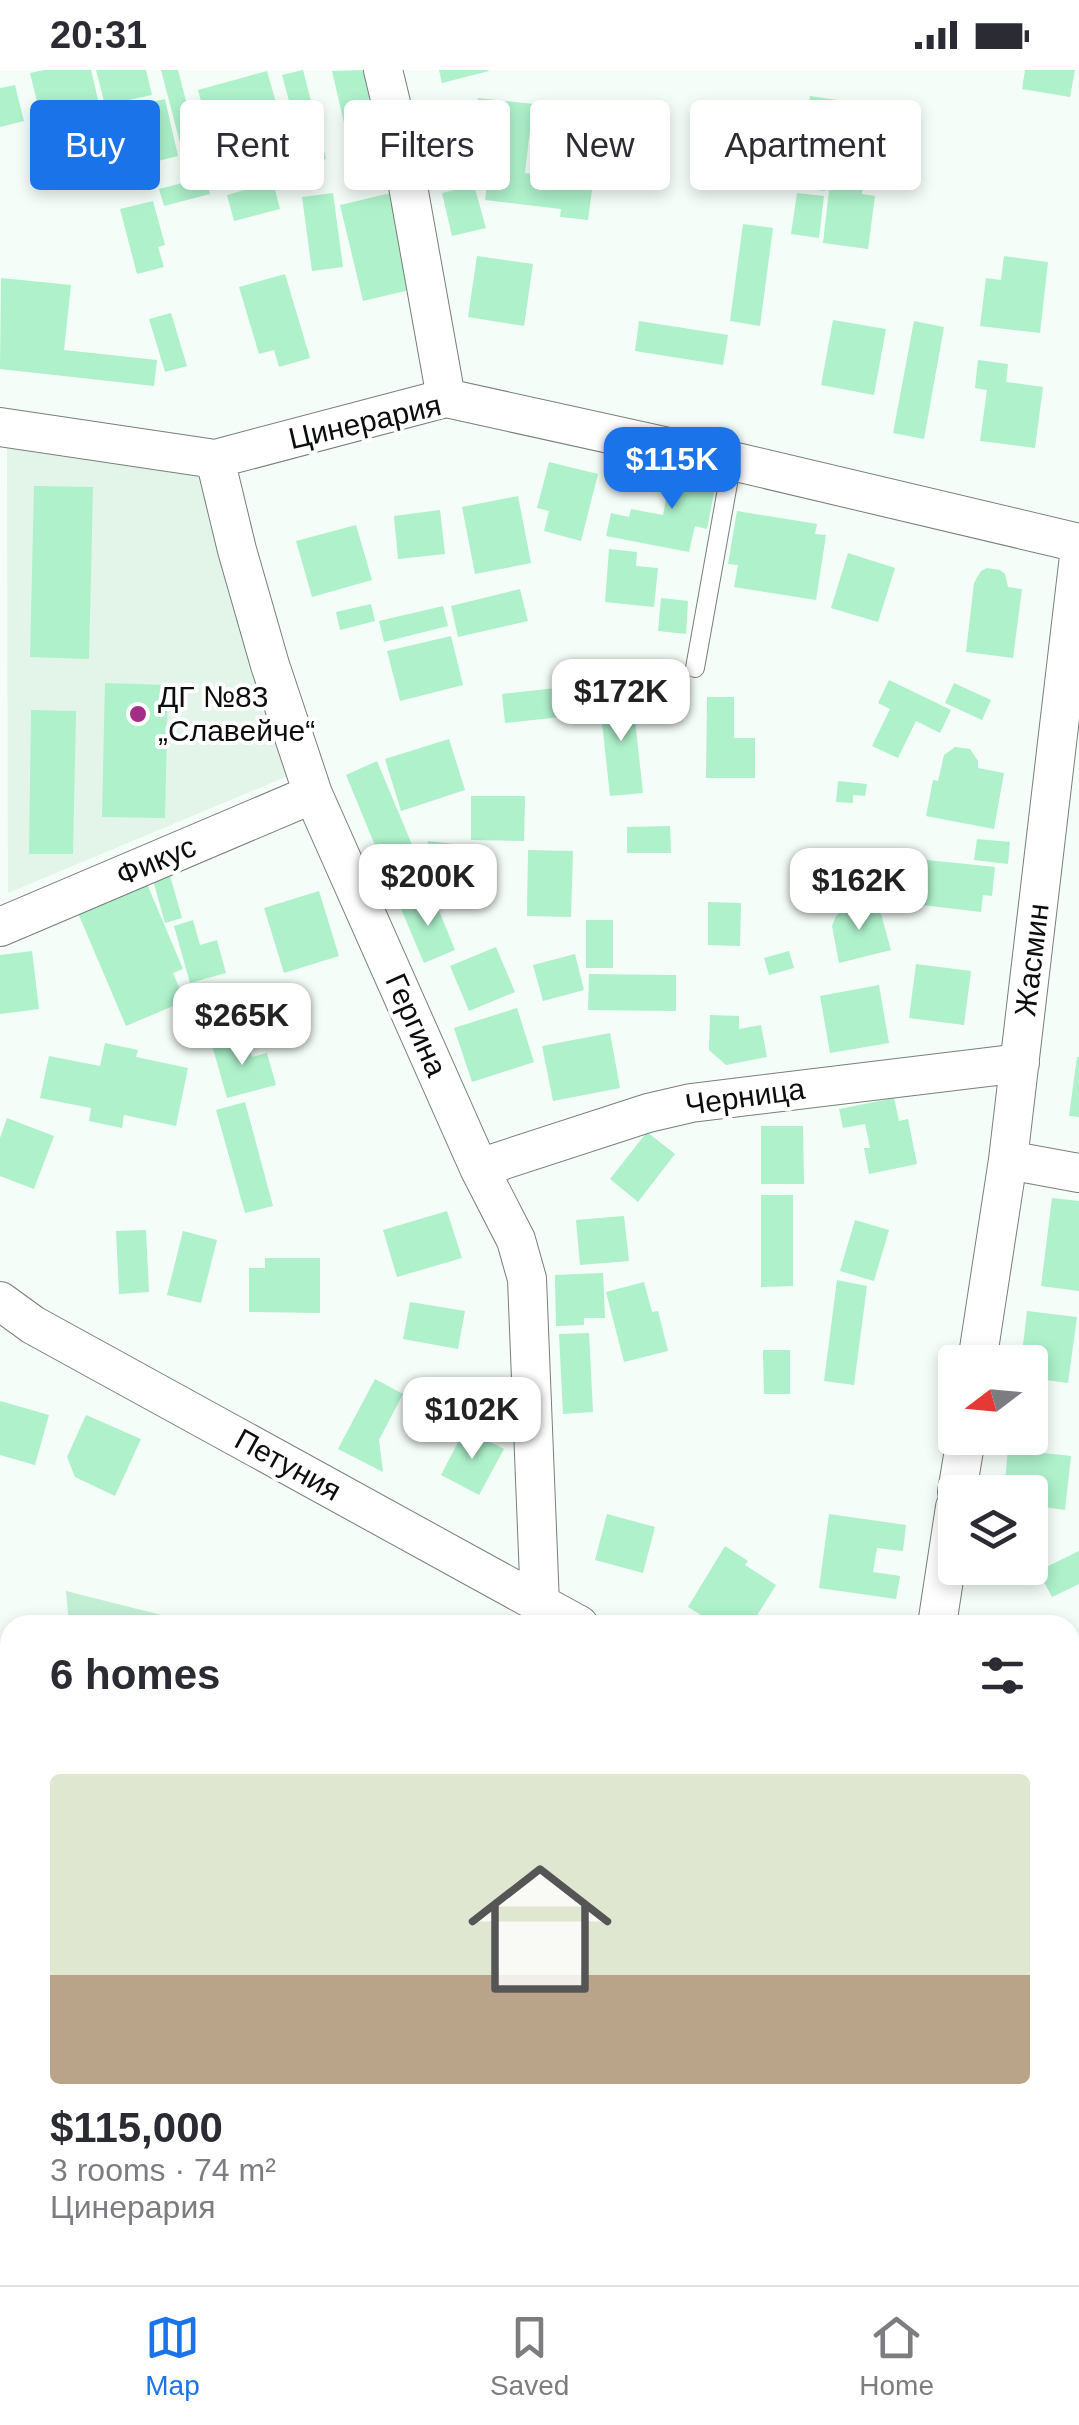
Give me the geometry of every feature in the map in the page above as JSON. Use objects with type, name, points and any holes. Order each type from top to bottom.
[{"type":"street","points":[[383,70],[399,136],[446,398]]},
{"type":"street","name":"Цинерария","points":[[0,427],[215,458],[446,398],[1079,543]]},
{"type":"street","name":"Гергина","points":[[215,458],[270,666],[313,794],[516,1240],[526,1279],[536,1609]]},
{"type":"street","name":"Жасмин","points":[[980,1345],[1008,1160],[1079,556]]},
{"type":"street","name":"Фикус","points":[[0,927],[313,794]]},
{"type":"street","name":"Черница","points":[[480,1168],[648,1112],[691,1102],[1020,1063]]},
{"type":"street","points":[[1008,1160],[1079,1173]]},
{"type":"street","name":"Петуния","points":[[0,1300],[33,1325],[552,1615]]},
{"type":"street","points":[[939,1615],[943,1585]]},
{"type":"lane","points":[[695,668],[732,462]]},
{"type":"shaded area","name":"ДГ №83 „Славейче“","points":[[7,445],[207,478],[288,776],[8,893]]},
{"type":"green space","points":[[66,1591],[161,1615],[68,1615]]},
{"type":"building","points":[[91,70],[98,100],[37,100],[30,73]]},
{"type":"building","points":[[96,70],[146,70],[152,95],[104,100]]},
{"type":"building","points":[[161,70],[178,70],[186,100],[180,100],[180,143]]},
{"type":"building","points":[[303,70],[311,100],[289,100],[282,75]]},
{"type":"building","points":[[365,70],[372,100],[344,100],[344,123],[332,71]]},
{"type":"building","points":[[439,70],[488,70],[489,71],[442,83]]},
{"type":"building","points":[[1025,70],[1075,70],[1070,97],[1022,89]]},
{"type":"building","points":[[267,71],[275,100],[201,100],[198,90]]},
{"type":"building","points":[[15,85],[24,121],[0,127],[0,88]]},
{"type":"building","points":[[165,99],[178,156],[160,160],[160,100]]},
{"type":"building","points":[[510,101],[530,104],[525,173],[530,174],[530,190],[592,190],[588,220],[560,217],[561,209],[485,200],[486,190],[510,190]]},
{"type":"building","points":[[180,184],[180,190],[209,190],[210,194],[164,206],[160,189]]},
{"type":"building","points":[[245,190],[275,190],[280,209],[234,221],[227,195]]},
{"type":"building","points":[[475,190],[486,228],[452,236],[442,193]]},
{"type":"building","points":[[829,190],[862,190],[862,194],[875,196],[868,249],[823,243]]},
{"type":"building","points":[[395,192],[418,288],[363,301],[340,205]]},
{"type":"building","points":[[333,193],[343,267],[312,271],[302,197]]},
{"type":"building","points":[[797,193],[824,196],[819,238],[791,234]]},
{"type":"building","points":[[153,201],[165,245],[158,247],[164,267],[137,274],[120,209]]},
{"type":"building","points":[[743,224],[773,228],[760,326],[730,321]]},
{"type":"building","points":[[477,256],[533,264],[524,326],[468,317]]},
{"type":"building","points":[[1004,256],[1048,262],[1040,333],[980,326],[986,278],[1001,280]]},
{"type":"building","points":[[285,274],[310,358],[279,367],[274,350],[259,354],[239,287]]},
{"type":"building","points":[[1,278],[71,285],[64,350],[157,360],[154,386],[0,369]]},
{"type":"building","points":[[171,313],[187,366],[165,372],[149,319]]},
{"type":"building","points":[[833,320],[886,329],[874,395],[821,385]]},
{"type":"building","points":[[639,321],[728,335],[723,365],[635,351]]},
{"type":"building","points":[[914,321],[944,327],[924,439],[893,433]]},
{"type":"building","points":[[978,360],[1008,364],[1006,382],[1043,387],[1035,448],[980,441],[987,390],[975,388]]},
{"type":"building","points":[[549,462],[598,474],[581,541],[544,531],[549,511],[537,508]]},
{"type":"building","points":[[673,463],[718,472],[707,529],[695,526],[689,552],[606,536],[611,513],[629,517],[631,509],[663,515]]},
{"type":"building","points":[[34,486],[93,487],[89,659],[30,657]]},
{"type":"building","points":[[518,496],[531,563],[475,574],[462,507]]},
{"type":"building","points":[[440,510],[445,554],[398,559],[394,516]]},
{"type":"building","points":[[737,511],[817,524],[815,534],[826,535],[816,600],[734,587],[738,565],[728,564]]},
{"type":"building","points":[[356,525],[372,580],[312,597],[296,541]]},
{"type":"building","points":[[609,549],[637,552],[636,566],[658,568],[654,607],[605,602]]},
{"type":"building","points":[[848,553],[895,568],[878,622],[831,608]]},
{"type":"building","points":[[987,568],[1005,574],[1008,587],[1022,589],[1013,658],[966,652],[974,583]]},
{"type":"building","points":[[520,589],[528,621],[458,637],[451,606]]},
{"type":"building","points":[[661,598],[688,601],[686,634],[658,631]]},
{"type":"building","points":[[371,604],[375,621],[340,630],[336,612]]},
{"type":"building","points":[[443,606],[448,626],[384,642],[379,621]]},
{"type":"building","points":[[451,636],[463,685],[400,701],[387,651]]},
{"type":"building","points":[[889,680],[951,710],[940,733],[916,721],[898,758],[872,746],[890,709],[878,703]]},
{"type":"building","points":[[105,683],[168,685],[165,818],[102,817]]},
{"type":"building","points":[[954,683],[991,700],[982,720],[945,703]]},
{"type":"building","points":[[593,684],[597,713],[505,723],[502,694]]},
{"type":"building","points":[[632,692],[643,793],[610,796],[599,695]]},
{"type":"building","points":[[707,697],[734,697],[734,738],[755,738],[755,778],[706,778]]},
{"type":"building","points":[[31,710],[76,711],[73,854],[29,854]]},
{"type":"building","points":[[449,739],[465,790],[401,811],[385,759]]},
{"type":"building","points":[[955,747],[970,749],[978,768],[1004,773],[994,829],[926,816],[933,780],[938,781],[944,755]]},
{"type":"building","points":[[377,761],[413,847],[381,860],[346,775]]},
{"type":"building","points":[[838,781],[867,784],[865,796],[853,795],[853,803],[836,802]]},
{"type":"building","points":[[471,796],[525,796],[524,841],[471,840]]},
{"type":"building","points":[[670,826],[671,853],[627,853],[627,827]]},
{"type":"building","points":[[977,839],[1010,842],[1008,864],[974,860]]},
{"type":"building","points":[[428,841],[481,847],[476,894],[422,889]]},
{"type":"building","points":[[528,850],[573,851],[571,917],[527,916]]},
{"type":"building","points":[[927,860],[995,867],[992,896],[983,895],[981,912],[922,905]]},
{"type":"building","points":[[169,872],[182,918],[165,923],[152,877]]},
{"type":"building","points":[[147,884],[183,969],[173,973],[185,1001],[126,1026],[78,913]]},
{"type":"building","points":[[319,891],[339,956],[284,973],[264,908]]},
{"type":"building","points":[[433,896],[455,950],[424,963],[401,909]]},
{"type":"building","points":[[708,902],[741,903],[740,946],[708,945]]},
{"type":"building","points":[[852,904],[863,904],[881,914],[891,950],[839,963],[832,926],[836,916]]},
{"type":"building","points":[[193,920],[200,945],[217,940],[226,973],[190,983],[174,926]]},
{"type":"building","points":[[586,920],[613,920],[613,968],[586,968]]},
{"type":"building","points":[[496,947],[515,992],[469,1011],[450,966]]},
{"type":"building","points":[[32,951],[39,1009],[0,1014],[0,955]]},
{"type":"building","points":[[789,951],[794,968],[769,975],[764,958]]},
{"type":"building","points":[[575,954],[584,990],[543,1001],[533,965]]},
{"type":"building","points":[[916,964],[971,971],[964,1025],[909,1018]]},
{"type":"building","points":[[589,974],[676,975],[676,1011],[588,1010]]},
{"type":"building","points":[[879,985],[889,1043],[830,1053],[820,996]]},
{"type":"building","points":[[517,1008],[534,1062],[472,1082],[454,1028]]},
{"type":"building","points":[[710,1015],[739,1016],[739,1029],[761,1025],[767,1057],[726,1065],[709,1050]]},
{"type":"building","points":[[610,1033],[620,1088],[553,1101],[542,1046]]},
{"type":"building","points":[[246,1035],[252,1057],[267,1053],[276,1085],[227,1098],[212,1045]]},
{"type":"building","points":[[105,1043],[138,1050],[136,1057],[188,1068],[176,1126],[124,1115],[122,1128],[89,1121],[91,1108],[40,1098],[49,1056],[100,1066]]},
{"type":"building","points":[[1079,1057],[1079,1117],[1069,1116]]},
{"type":"building","points":[[894,1098],[899,1121],[908,1119],[917,1164],[869,1174],[864,1148],[870,1148],[865,1124],[843,1128],[839,1109]]},
{"type":"building","points":[[245,1102],[273,1206],[245,1213],[216,1110]]},
{"type":"building","points":[[7,1118],[54,1136],[34,1189],[0,1176],[0,1138]]},
{"type":"building","points":[[761,1126],[803,1126],[804,1184],[761,1184]]},
{"type":"building","points":[[647,1132],[675,1154],[638,1202],[610,1179]]},
{"type":"building","points":[[761,1195],[793,1195],[793,1286],[761,1287]]},
{"type":"building","points":[[1052,1198],[1079,1201],[1079,1291],[1041,1286]]},
{"type":"building","points":[[447,1211],[462,1258],[397,1277],[383,1230]]},
{"type":"building","points":[[624,1216],[629,1261],[580,1265],[576,1220]]},
{"type":"building","points":[[855,1220],[889,1230],[874,1281],[840,1271]]},
{"type":"building","points":[[146,1230],[149,1292],[119,1294],[116,1231]]},
{"type":"building","points":[[183,1231],[217,1240],[201,1303],[167,1295]]},
{"type":"building","points":[[265,1258],[320,1258],[320,1313],[249,1312],[249,1268],[265,1268]]},
{"type":"building","points":[[603,1273],[605,1318],[584,1318],[584,1325],[556,1326],[555,1275]]},
{"type":"building","points":[[837,1280],[867,1286],[854,1385],[824,1381]]},
{"type":"building","points":[[644,1282],[652,1312],[658,1311],[668,1351],[624,1362],[606,1292]]},
{"type":"building","points":[[410,1302],[465,1311],[458,1349],[403,1339]]},
{"type":"building","points":[[1027,1311],[1077,1317],[1068,1383],[1048,1380],[1048,1345],[1023,1345]]},
{"type":"building","points":[[589,1333],[593,1412],[563,1414],[559,1334]]},
{"type":"building","points":[[763,1350],[790,1350],[790,1394],[764,1394]]},
{"type":"building","points":[[375,1379],[403,1394],[379,1440],[383,1472],[338,1449]]},
{"type":"building","points":[[0,1401],[49,1415],[35,1465],[0,1455]]},
{"type":"building","points":[[86,1415],[141,1439],[115,1496],[75,1477],[67,1457]]},
{"type":"building","points":[[465,1429],[504,1449],[479,1495],[441,1475]]},
{"type":"building","points":[[1007,1455],[1071,1456],[1065,1510],[1048,1508],[1048,1475],[1006,1475]]},
{"type":"building","points":[[607,1514],[655,1527],[643,1573],[595,1560]]},
{"type":"building","points":[[829,1514],[906,1525],[903,1551],[877,1548],[873,1572],[900,1576],[896,1599],[819,1588]]},
{"type":"building","points":[[725,1546],[776,1585],[757,1615],[701,1615],[688,1607]]},
{"type":"building","points":[[1079,1551],[1079,1584],[1052,1597],[1046,1585],[1048,1566]]},
{"type":"place","name":"ДГ №83 „Славейче“","points":[[138,714]]}]
